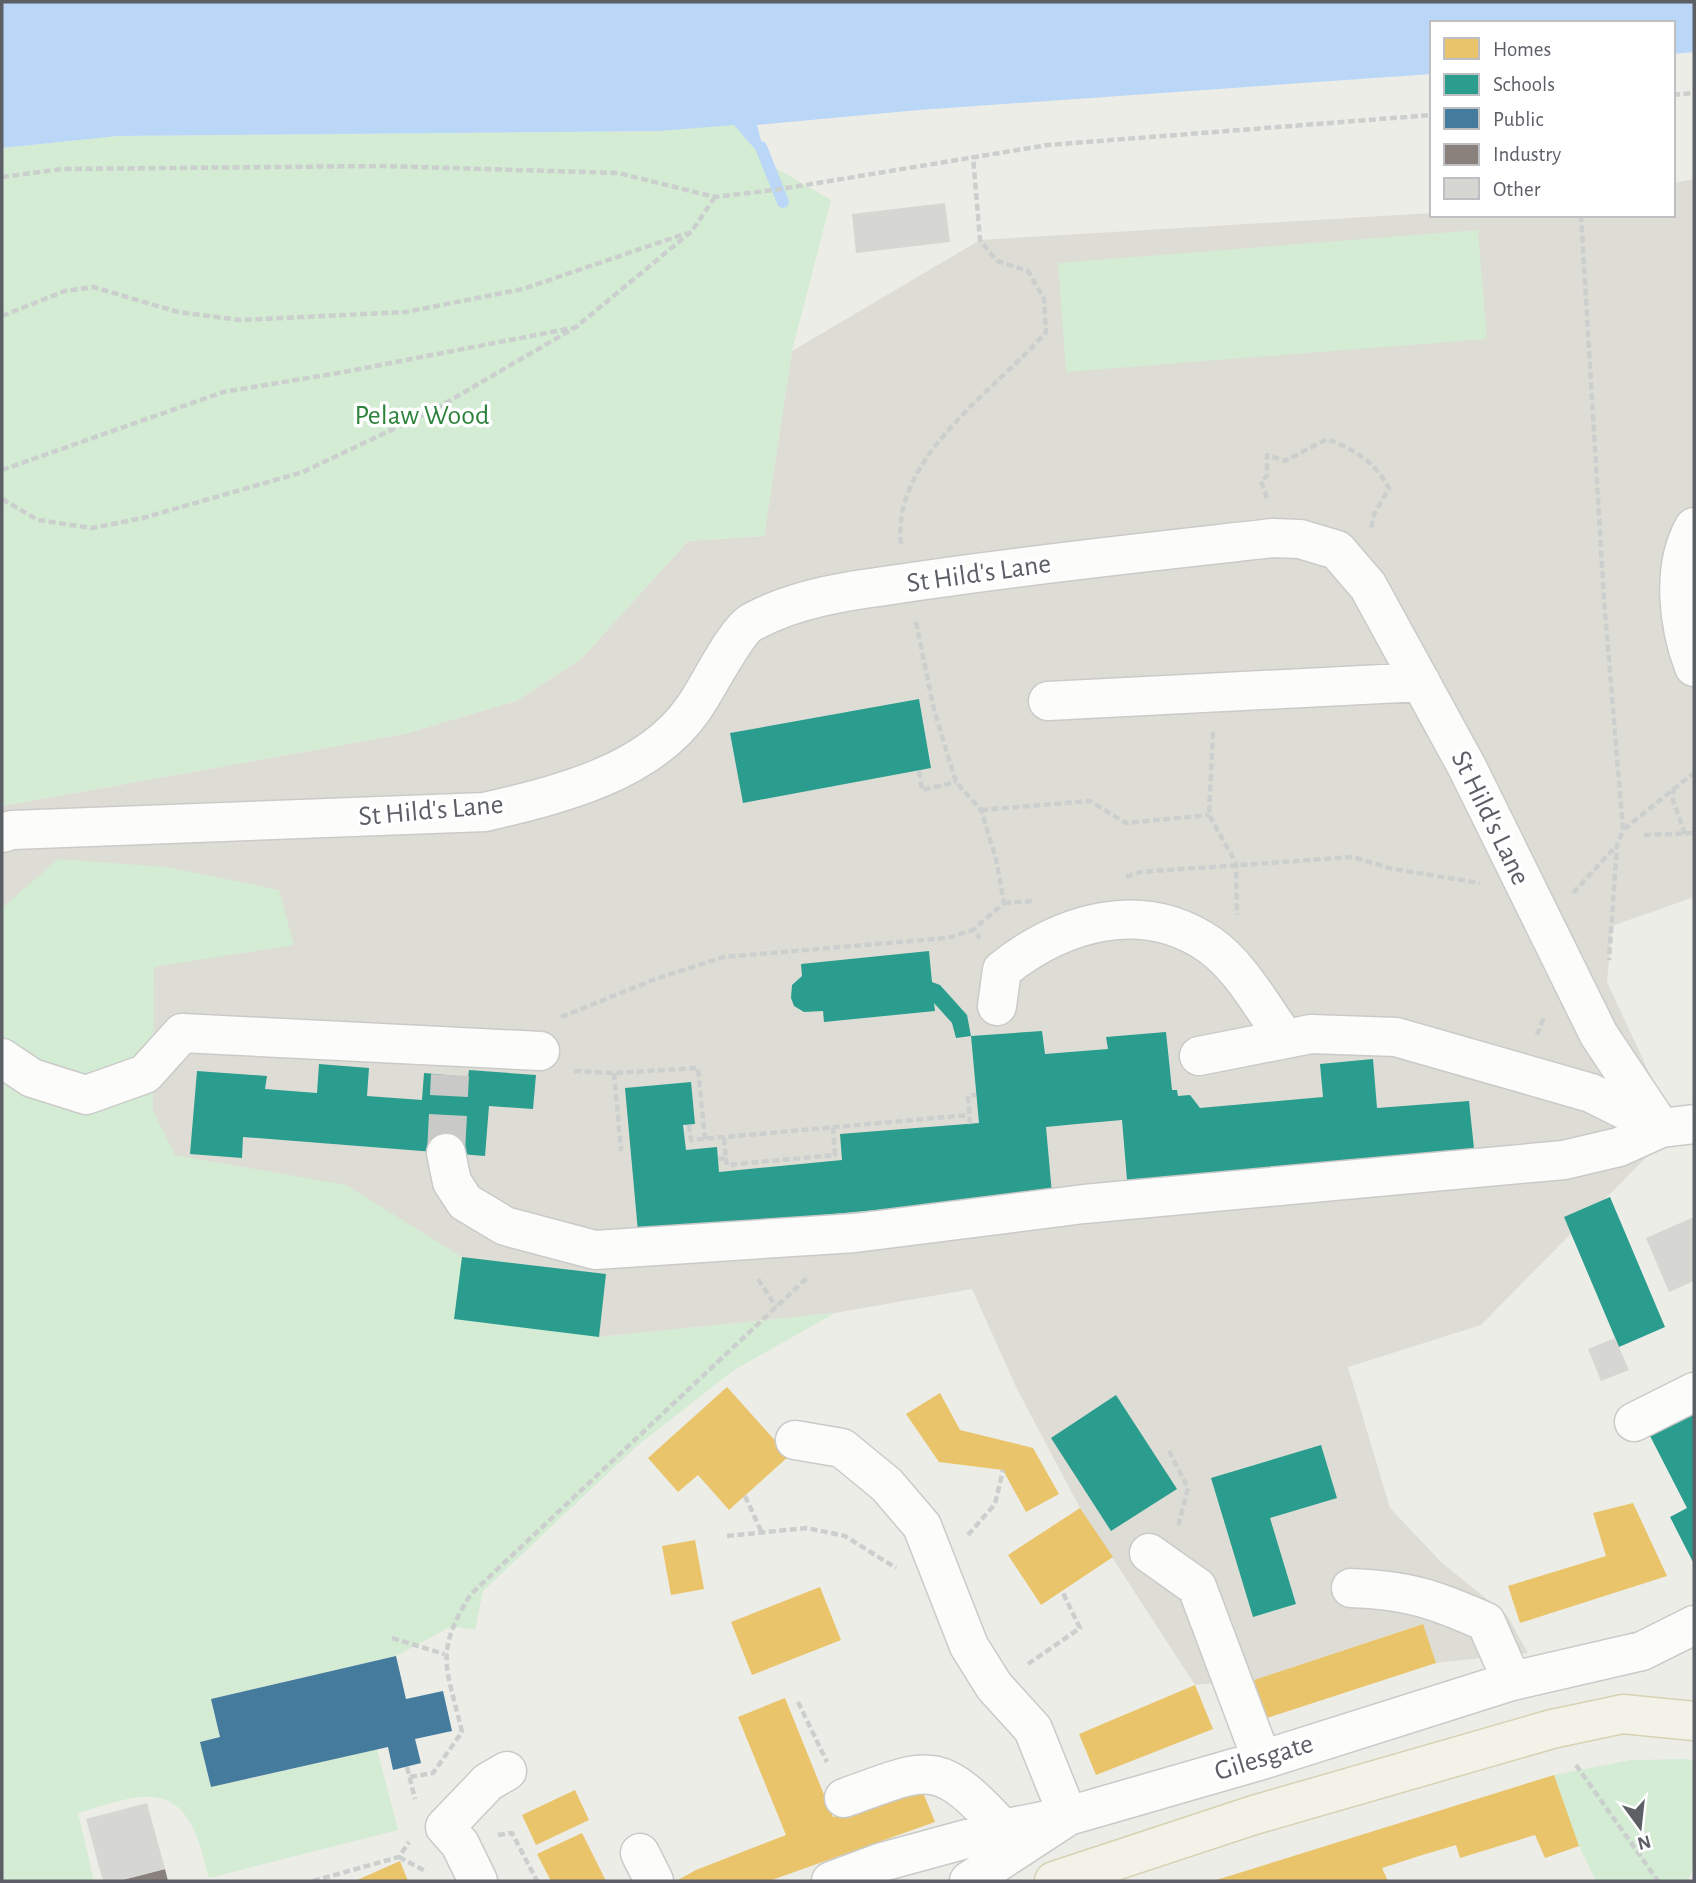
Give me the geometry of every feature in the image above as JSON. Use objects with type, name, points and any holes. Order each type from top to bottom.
[{"type":"main road","name":"Gilesgate","points":[[1054,1881],[1254,1815],[1552,1729],[1623,1714],[1694,1721]]},
{"type":"street","points":[[1694,527],[1684,544],[1680,592],[1683,639],[1694,667]]},
{"type":"street","name":"St Hild's Lane","points":[[2,833],[12,830],[485,812],[550,796],[607,775],[668,740],[693,710],[748,624],[785,606],[823,596],[908,583],[1273,538],[1300,539],[1337,550],[1368,586],[1467,767],[1525,890],[1599,1035],[1677,1126]]},
{"type":"street","points":[[1048,701],[1421,682]]},
{"type":"street","points":[[668,740],[708,735]]},
{"type":"street","points":[[997,1006],[1002,970],[1028,949],[1088,923],[1120,918],[1169,924],[1211,946],[1240,975],[1284,1037]]},
{"type":"street","points":[[2,1058],[32,1078],[86,1095],[145,1074],[182,1033],[451,1060],[550,1060]]},
{"type":"street","points":[[1199,1056],[1284,1037],[1311,1034],[1396,1037],[1591,1093],[1677,1126]]},
{"type":"street","points":[[446,1153],[452,1182],[465,1202],[505,1226],[595,1250],[855,1233],[1084,1204],[1564,1160],[1619,1147],[1677,1126]]},
{"type":"street","points":[[1634,1422],[1694,1392]]},
{"type":"street","points":[[795,1440],[842,1448],[887,1485],[922,1526],[969,1646],[994,1686],[1032,1729],[1068,1816],[969,1881]]},
{"type":"street","points":[[1149,1553],[1197,1587],[1262,1759]]},
{"type":"street","points":[[1351,1588],[1397,1590],[1437,1601],[1486,1622],[1511,1681]]},
{"type":"street","name":"Gilesgate","points":[[831,1881],[882,1862],[1003,1829],[1068,1816],[1262,1759],[1511,1681],[1642,1651],[1694,1625]]},
{"type":"street","points":[[478,1881],[460,1844],[433,1826],[488,1782],[507,1771]]},
{"type":"street","points":[[844,1798],[915,1773],[934,1773],[969,1792],[1003,1829]]},
{"type":"path","points":[[1675,95],[1694,93]]},
{"type":"path","points":[[2,177],[62,169],[383,166],[618,173],[715,197],[781,189],[1048,145],[1430,115]]},
{"type":"path","points":[[973,156],[981,240],[997,261],[1028,271],[1044,299],[1046,332],[1024,358],[968,409],[920,464],[906,501],[900,540],[934,710],[956,782],[981,810],[996,859],[1004,903]]},
{"type":"path","points":[[2,499],[38,520],[92,528],[143,518],[303,472],[437,408],[576,327],[692,232],[715,197]]},
{"type":"path","points":[[1581,217],[1604,599],[1623,830],[1617,845],[1608,968]]},
{"type":"path","points":[[2,316],[65,291],[93,287],[178,312],[240,320],[406,312],[523,289],[692,232]]},
{"type":"path","points":[[2,470],[223,392],[576,327]]},
{"type":"path","points":[[1261,481],[1267,476],[1267,455],[1285,461],[1327,439],[1358,451],[1379,471],[1389,488],[1374,513],[1368,551],[1372,570],[1368,586]]},
{"type":"path","points":[[1213,739],[1209,815],[1236,863],[1237,881]]},
{"type":"path","points":[[919,771],[922,790],[956,782]]},
{"type":"path","points":[[1623,830],[1694,773]]},
{"type":"path","points":[[1674,787],[1673,800],[1685,834]]},
{"type":"path","points":[[981,810],[1090,800],[1126,823],[1209,815]]},
{"type":"path","points":[[1644,835],[1694,833]]},
{"type":"path","points":[[1575,891],[1617,845]]},
{"type":"path","points":[[1115,881],[1140,872],[1236,863],[1353,857],[1393,869],[1525,890]]},
{"type":"path","points":[[705,1139],[698,1068],[614,1073],[550,1060],[540,1024],[658,978],[724,957],[947,938],[973,930],[1004,903],[1040,900]]},
{"type":"path","points":[[973,930],[987,948]]},
{"type":"path","points":[[614,1073],[621,1151]]},
{"type":"path","points":[[970,1124],[968,1096],[976,1095]]},
{"type":"path","points":[[690,1125],[691,1140],[969,1115]]},
{"type":"path","points":[[724,1138],[727,1166],[835,1155],[833,1127]]},
{"type":"path","points":[[718,1159],[726,1158]]},
{"type":"path","points":[[407,1767],[410,1777],[433,1773],[462,1732],[444,1654],[451,1626],[471,1594],[855,1233]]},
{"type":"path","points":[[1169,1451],[1188,1489]]},
{"type":"path","points":[[938,1570],[995,1504],[1003,1470]]},
{"type":"path","points":[[745,1496],[762,1533]]},
{"type":"path","points":[[727,1536],[807,1528],[845,1536],[900,1571]]},
{"type":"path","points":[[994,1686],[1080,1628],[1062,1591]]},
{"type":"path","points":[[392,1638],[444,1654]]},
{"type":"path","points":[[798,1702],[844,1798]]},
{"type":"path","points":[[1552,1729],[1658,1881]]},
{"type":"path","points":[[313,1881],[399,1857],[433,1826]]},
{"type":"path","points":[[399,1857],[436,1877]]},
{"type":"shaded area","points":[[1694,179],[1694,897],[1612,926],[1607,982],[1675,1128],[1481,1325],[1348,1367],[1390,1508],[1442,1563],[1507,1615],[1528,1653],[1436,1663],[1422,1624],[1254,1680],[1195,1685],[1080,1508],[1017,1389],[972,1289],[835,1313],[599,1337],[2,1127],[2,806],[404,734],[516,701],[581,659],[688,541],[764,536],[792,351],[980,240],[1430,213],[1430,217],[1675,217],[1675,183]]},
{"type":"green space","name":"Pelaw Wood","points":[[734,124],[767,163],[831,200],[792,351],[764,536],[688,541],[581,659],[516,701],[404,734],[2,806],[2,148],[118,136],[660,131]]},
{"type":"green space","points":[[1478,230],[1487,339],[1066,372],[1058,263]]},
{"type":"green space","points":[[58,859],[167,867],[279,890],[294,945],[154,967],[153,1110],[175,1155],[346,1185],[462,1257],[454,1318],[599,1337],[835,1313],[734,1370],[638,1445],[483,1591],[475,1629],[450,1627],[396,1656],[211,1699],[220,1737],[201,1742],[211,1787],[377,1749],[398,1830],[209,1878],[194,1830],[184,1813],[172,1803],[143,1797],[78,1813],[94,1881],[2,1881],[2,908]]},
{"type":"green space","points":[[1688,1759],[1694,1762],[1694,1865],[1688,1881],[1596,1881],[1579,1846],[1554,1775],[1631,1760]]},
{"type":"water","points":[[2,2],[1694,2],[1694,52],[1675,54],[1675,21],[1430,21],[1430,74],[919,110],[757,125],[767,163],[734,125],[660,131],[118,136],[2,148]]},
{"type":"building: Homes","points":[[727,1387],[789,1456],[729,1510],[698,1475],[678,1492],[648,1458]]},
{"type":"building: Homes","points":[[940,1393],[960,1430],[1033,1448],[1059,1494],[1026,1512],[1003,1470],[939,1462],[906,1414]]},
{"type":"building: Homes","points":[[1633,1503],[1667,1576],[1520,1623],[1508,1586],[1606,1556],[1593,1513]]},
{"type":"building: Homes","points":[[1080,1508],[1113,1557],[1041,1605],[1008,1555]]},
{"type":"building: Homes","points":[[695,1540],[704,1589],[671,1595],[662,1546]]},
{"type":"building: Homes","points":[[820,1587],[841,1640],[752,1675],[731,1622]]},
{"type":"building: Homes","points":[[1423,1624],[1436,1663],[1267,1718],[1254,1680]]},
{"type":"building: Homes","points":[[1195,1685],[1213,1729],[1096,1775],[1079,1734]]},
{"type":"building: Homes","points":[[785,1698],[833,1817],[920,1785],[935,1822],[769,1881],[676,1881],[696,1870],[786,1835],[738,1717]]},
{"type":"building: Homes","points":[[1554,1775],[1579,1846],[1545,1858],[1535,1835],[1460,1858],[1456,1845],[1419,1856],[1382,1868],[1388,1881],[1213,1881]]},
{"type":"building: Homes","points":[[575,1790],[589,1820],[536,1845],[522,1815]]},
{"type":"building: Homes","points":[[582,1833],[606,1881],[551,1881],[537,1854]]},
{"type":"building: Homes","points":[[400,1861],[408,1881],[355,1881]]},
{"type":"building: Schools","points":[[919,699],[931,768],[743,803],[730,733]]},
{"type":"building: Schools","points":[[929,951],[932,982],[940,985],[967,1015],[971,1036],[956,1038],[952,1023],[934,1003],[935,1011],[824,1022],[823,1011],[804,1012],[794,1006],[791,998],[792,985],[802,976],[801,964]]},
{"type":"building: Schools","points":[[1042,1031],[1045,1054],[1108,1049],[1106,1037],[1166,1032],[1172,1090],[1177,1090],[1178,1096],[1190,1095],[1200,1108],[1323,1097],[1320,1064],[1373,1059],[1377,1108],[1469,1101],[1475,1158],[1127,1180],[1122,1120],[1046,1127],[1052,1194],[638,1232],[625,1088],[691,1082],[695,1124],[683,1125],[686,1150],[717,1147],[719,1172],[842,1160],[840,1134],[979,1123],[971,1036]]},
{"type":"building: Schools","points":[[319,1064],[369,1068],[367,1096],[422,1100],[424,1073],[468,1077],[469,1070],[536,1075],[533,1109],[489,1106],[485,1156],[243,1137],[242,1158],[190,1154],[197,1071],[267,1076],[265,1089],[317,1093]]},
{"type":"building: Schools","points":[[1610,1197],[1665,1327],[1619,1347],[1564,1217]]},
{"type":"building: Schools","points":[[462,1257],[606,1274],[599,1337],[454,1319]]},
{"type":"building: Schools","points":[[1116,1395],[1177,1489],[1111,1531],[1051,1438]]},
{"type":"building: Schools","points":[[1694,1412],[1694,1564],[1670,1517],[1687,1508],[1649,1434]]},
{"type":"building: Schools","points":[[1321,1445],[1337,1498],[1270,1518],[1296,1604],[1253,1617],[1211,1478]]},
{"type":"building: Public","points":[[396,1656],[406,1699],[443,1691],[452,1731],[415,1739],[421,1763],[393,1770],[388,1747],[211,1787],[200,1742],[220,1737],[211,1699]]},
{"type":"building: Industry","points":[[165,1869],[168,1881],[122,1881],[122,1880]]},
{"type":"building: Other","points":[[945,203],[950,242],[856,253],[852,214]]},
{"type":"building: Other","points":[[1694,1217],[1694,1281],[1669,1292],[1646,1238]]},
{"type":"building: Other","points":[[1615,1338],[1629,1370],[1601,1381],[1588,1349]]},
{"type":"building: Other","points":[[147,1803],[165,1869],[119,1881],[103,1881],[86,1819]]},
{"type":"waterway","points":[[761,147],[783,202]]},
{"type":"tunnel","points":[[446,1153],[450,1075]]}]
